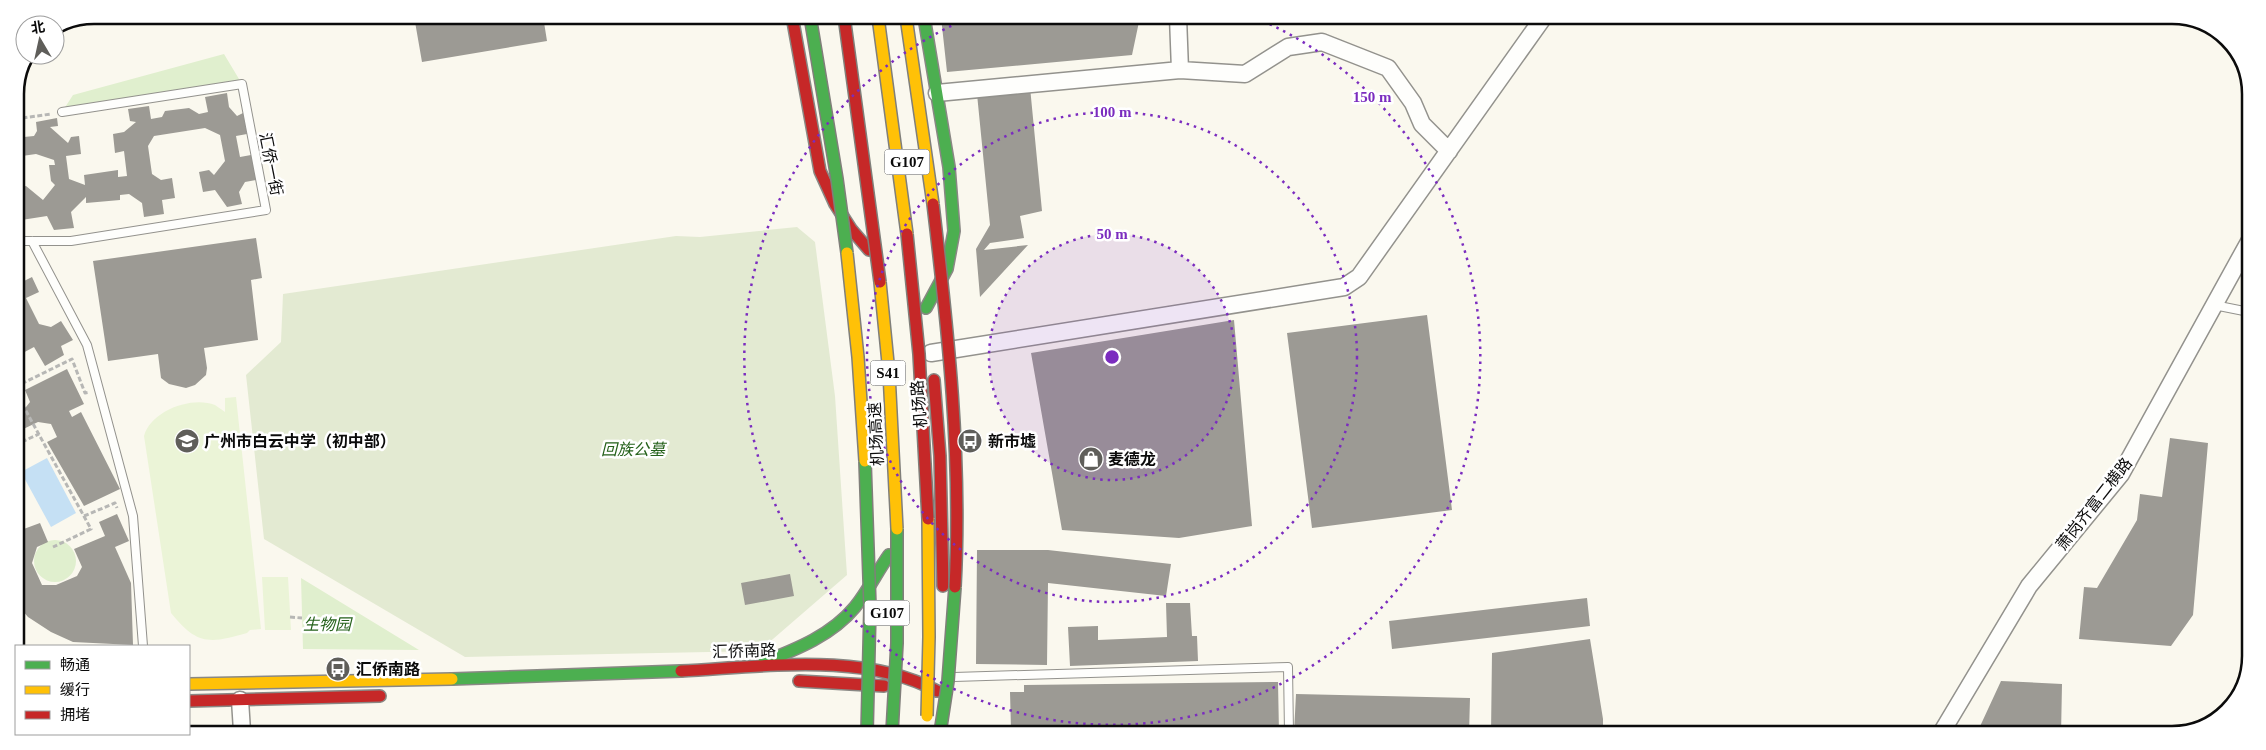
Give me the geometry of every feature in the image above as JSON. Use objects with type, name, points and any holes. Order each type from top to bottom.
[{"type":"main road","points":[[793,24],[820,171],[834,204],[851,229],[869,250]]},
{"type":"main road","points":[[811,24],[845,232],[860,385],[870,584],[867,726]]},
{"type":"main road","points":[[751,667],[806,644],[839,622],[854,608],[889,556],[883,405],[869,250],[836,24]]},
{"type":"main road","name":"机场高速","points":[[845,24],[880,282],[892,415],[897,596],[892,726]]},
{"type":"main road","name":"S41","points":[[879,24],[899,161],[920,348],[928,515],[930,726]]},
{"type":"main road","name":"G107","points":[[886,24],[927,313],[948,269],[954,231],[949,167],[937,93]]},
{"type":"main road","points":[[907,24],[937,236],[956,457],[958,519],[955,597],[948,682],[941,726]]},
{"type":"main road","points":[[925,24],[937,93]]},
{"type":"main road","name":"机场路","points":[[930,726],[938,691],[942,599],[940,471],[932,358]]},
{"type":"main road","name":"G107","points":[[886,671],[889,556]]},
{"type":"main road","points":[[940,648],[945,677],[946,726]]},
{"type":"main road","name":"汇侨南路","points":[[190,684],[524,678],[751,667],[844,666],[886,671],[925,683],[938,691]]},
{"type":"main road","points":[[882,726],[886,671]]},
{"type":"main road","name":"汇侨南路","points":[[786,681],[885,686]]},
{"type":"main road","points":[[190,702],[388,696]]},
{"type":"street","points":[[1178,24],[1180,70]]},
{"type":"street","points":[[932,358],[1344,287],[1360,278],[1539,24]]},
{"type":"street","points":[[937,93],[1180,70],[1245,74],[1288,47],[1322,42],[1388,68],[1413,103],[1422,124],[1449,151]]},
{"type":"street","name":"萧岗齐富二横路","points":[[1945,726],[2029,586],[2121,474],[2242,254]]},
{"type":"street","points":[[284,682],[285,699]]},
{"type":"street","points":[[240,700],[242,726]]},
{"type":"lane","name":"汇侨一街","points":[[24,241],[71,241],[266,210],[242,84],[62,112]]},
{"type":"lane","points":[[32,241],[87,345],[133,516],[143,645]]},
{"type":"lane","points":[[2214,305],[2242,311]]},
{"type":"lane","points":[[945,677],[1288,667],[1289,726]]},
{"type":"path","points":[[24,118],[62,112]]},
{"type":"path","points":[[24,382],[72,359]]},
{"type":"path","points":[[24,407],[91,529],[53,547]]},
{"type":"path","points":[[24,441],[39,434]]},
{"type":"path","points":[[84,516],[115,503]]},
{"type":"path","points":[[290,617],[302,618]]},
{"type":"green space","points":[[224,54],[242,84],[62,112],[73,95]]},
{"type":"green space","name":"回族公墓","points":[[797,227],[815,242],[835,396],[847,575],[759,651],[465,657],[264,539],[246,375],[281,342],[283,294],[676,236],[700,237]]},
{"type":"green space","points":[[236,397],[261,629],[250,630],[247,633],[223,639],[204,639],[188,631],[171,613],[144,436],[148,427],[155,419],[173,408],[184,404],[205,403],[215,405],[225,412],[225,398]]},
{"type":"green space","points":[[51,540],[59,540],[70,546],[76,561],[70,576],[59,582],[51,582],[40,576],[34,565],[34,557],[40,546]]},
{"type":"green space","points":[[262,577],[288,577],[291,630],[265,630]]},
{"type":"green space","name":"生物园","points":[[301,578],[419,650],[303,649]]},
{"type":"water","points":[[47,458],[76,513],[51,527],[24,478],[24,470]]},
{"type":"building","points":[[415,24],[544,24],[547,41],[422,62]]},
{"type":"building","points":[[942,24],[1139,24],[1132,55],[947,72]]},
{"type":"building","points":[[1030,87],[1042,211],[1020,216],[1024,238],[990,243],[984,250],[1028,245],[980,297],[976,249],[990,225],[977,94]]},
{"type":"building","points":[[227,93],[229,107],[237,116],[243,113],[247,134],[236,136],[240,157],[251,155],[256,180],[245,182],[239,192],[242,204],[227,207],[215,190],[203,192],[199,172],[209,170],[214,175],[225,161],[220,135],[205,128],[154,136],[148,146],[152,174],[161,180],[172,178],[175,198],[162,200],[164,214],[144,217],[142,203],[129,194],[120,195],[120,200],[86,203],[86,197],[71,212],[74,228],[54,230],[47,216],[24,220],[24,186],[43,200],[55,185],[51,181],[49,165],[55,165],[54,160],[36,154],[24,156],[24,137],[34,136],[37,131],[36,122],[57,118],[58,126],[50,127],[68,143],[71,137],[79,136],[81,154],[66,156],[69,179],[85,185],[84,175],[118,170],[118,177],[127,176],[124,151],[115,153],[113,134],[124,132],[136,122],[130,121],[128,109],[149,106],[151,119],[162,117],[165,111],[189,108],[199,114],[208,112],[205,97]]},
{"type":"building","points":[[256,238],[262,278],[251,280],[258,340],[204,348],[207,368],[206,375],[195,385],[186,388],[169,384],[161,378],[158,354],[108,361],[93,261]]},
{"type":"building","points":[[32,277],[39,292],[26,298],[39,324],[51,327],[61,321],[73,340],[61,346],[64,355],[45,366],[34,347],[24,352],[24,281]]},
{"type":"building","points":[[1427,315],[1452,510],[1312,528],[1287,333]]},
{"type":"building","points":[[1234,320],[1252,526],[1179,538],[1062,530],[1031,353]]},
{"type":"building","points":[[67,369],[84,404],[69,411],[72,417],[81,412],[120,489],[84,506],[47,442],[57,437],[51,424],[38,422],[24,429],[24,408],[30,402],[25,390]]},
{"type":"building","points":[[2170,438],[2208,443],[2193,615],[2171,646],[2079,639],[2084,587],[2097,588],[2137,520],[2140,494],[2162,497]]},
{"type":"building","points":[[117,514],[129,541],[115,547],[131,583],[133,645],[73,642],[51,632],[24,612],[24,529],[40,523],[48,542],[37,547],[32,563],[42,585],[56,585],[77,576],[82,567],[74,549],[105,536],[99,522]]},
{"type":"building","points":[[977,550],[1048,550],[1171,564],[1166,596],[1048,583],[1047,665],[976,664]]},
{"type":"building","points":[[790,574],[794,596],[745,605],[741,583]]},
{"type":"building","points":[[1587,598],[1590,626],[1392,649],[1389,621]]},
{"type":"building","points":[[1166,603],[1190,603],[1192,636],[1197,636],[1198,661],[1070,666],[1068,627],[1098,626],[1098,640],[1167,637]]},
{"type":"building","points":[[1590,639],[1603,726],[1491,726],[1492,653]]},
{"type":"building","points":[[2001,681],[2062,684],[2061,726],[1980,726]]},
{"type":"building","points":[[1278,682],[1279,726],[1011,726],[1010,692],[1024,692],[1024,685]]},
{"type":"building","points":[[1296,694],[1470,698],[1469,726],[1294,726]]},
{"type":"traffic: fast","points":[[811,24],[837,179],[847,253]]},
{"type":"traffic: fast","points":[[925,24],[949,167],[954,231],[947,269],[926,308]]},
{"type":"traffic: fast","points":[[865,461],[870,607],[867,726]]},
{"type":"traffic: fast","points":[[892,726],[897,643],[897,529]]},
{"type":"traffic: fast","points":[[764,662],[801,646],[836,626],[860,601],[889,555]]},
{"type":"traffic: fast","points":[[941,726],[948,681],[955,587]]},
{"type":"traffic: fast","points":[[452,679],[681,671]]},
{"type":"traffic: slow","points":[[879,24],[907,234]]},
{"type":"traffic: slow","points":[[907,24],[933,204]]},
{"type":"traffic: slow","points":[[847,253],[858,357],[865,461]]},
{"type":"traffic: slow","points":[[880,282],[889,373],[897,529]]},
{"type":"traffic: slow","points":[[927,716],[929,637],[928,519]]},
{"type":"traffic: slow","points":[[190,684],[452,679]]},
{"type":"traffic: jam","points":[[793,24],[820,171],[835,204],[851,229],[869,250]]},
{"type":"traffic: jam","points":[[845,24],[880,282]]},
{"type":"traffic: jam","points":[[933,204],[944,299],[955,443],[957,491],[955,587]]},
{"type":"traffic: jam","points":[[907,234],[919,354],[928,519]]},
{"type":"traffic: jam","points":[[934,380],[940,456],[943,586]]},
{"type":"traffic: jam","points":[[681,671],[778,665],[812,664],[845,666],[877,670],[908,678],[937,691]]},
{"type":"traffic: jam","points":[[799,681],[884,686]]},
{"type":"traffic: jam","points":[[190,701],[380,696]]},
{"type":"place","name":"广州市白云中学（初中部）","points":[[187,441]]},
{"type":"place","name":"新市墟","points":[[970,441]]},
{"type":"place","name":"麦德龙","points":[[1091,459]]},
{"type":"place","name":"汇侨南路","points":[[338,669]]}]
